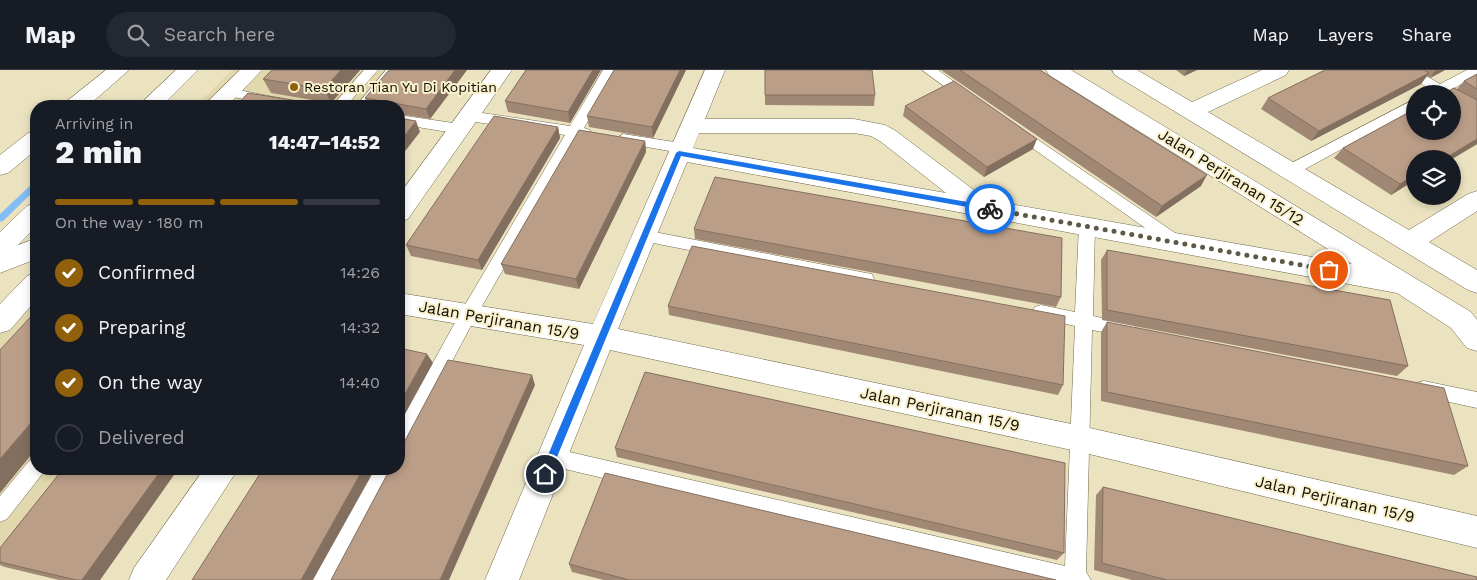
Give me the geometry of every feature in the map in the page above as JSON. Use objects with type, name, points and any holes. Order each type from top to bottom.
[{"type":"street","points":[[82,100],[119,70]]},
{"type":"street","points":[[156,100],[188,70]]},
{"type":"street","points":[[221,99],[252,70]]},
{"type":"street","points":[[405,205],[502,70]]},
{"type":"street","points":[[502,580],[601,337],[715,70]]},
{"type":"street","name":"Jalan Perjiranan 15/12","points":[[1056,70],[1405,284],[1461,320],[1477,340]]},
{"type":"street","points":[[1122,70],[1411,241],[1477,283]]},
{"type":"street","points":[[1192,111],[1279,70]]},
{"type":"street","points":[[691,126],[854,126],[877,130],[888,136],[980,207]]},
{"type":"street","points":[[0,167],[30,143]]},
{"type":"street","points":[[680,150],[980,207],[1405,284]]},
{"type":"street","points":[[1411,241],[1477,200]]},
{"type":"street","points":[[0,247],[30,218]]},
{"type":"street","points":[[0,263],[30,250]]},
{"type":"street","points":[[0,322],[30,290]]},
{"type":"street","name":"Jalan Perjiranan 15/9","points":[[405,304],[601,337],[1081,439],[1477,532]]},
{"type":"street","points":[[146,580],[218,475]]},
{"type":"lane","points":[[344,100],[371,70]]},
{"type":"lane","points":[[368,100],[393,70]]},
{"type":"lane","points":[[405,431],[468,315],[610,70]]},
{"type":"lane","points":[[929,70],[977,103]]},
{"type":"lane","points":[[1406,70],[1431,85]]},
{"type":"lane","points":[[1459,85],[1477,70]]},
{"type":"lane","points":[[1290,170],[1406,108]]},
{"type":"lane","points":[[405,119],[464,122],[574,132],[680,150]]},
{"type":"lane","points":[[1002,120],[1178,242]]},
{"type":"lane","points":[[552,456],[1077,580],[1087,226]]},
{"type":"lane","points":[[644,236],[878,281]]},
{"type":"lane","points":[[1025,309],[1141,332]]},
{"type":"lane","points":[[1410,386],[1477,400]]},
{"type":"lane","points":[[0,512],[30,474]]},
{"type":"lane","points":[[323,580],[381,475]]},
{"type":"shaded area","points":[[232,70],[388,70],[363,100],[202,100]]},
{"type":"shaded area","points":[[30,275],[30,475],[59,475],[0,548],[0,306]]},
{"type":"building","points":[[272,70],[341,70],[324,89],[263,79]]},
{"type":"building","points":[[389,70],[455,70],[426,109],[405,105],[405,100],[365,98]]},
{"type":"building","points":[[526,70],[593,70],[568,112],[505,101]]},
{"type":"building","points":[[614,70],[680,70],[652,127],[587,116]]},
{"type":"building","points":[[765,70],[872,70],[875,95],[765,95]]},
{"type":"building","points":[[960,70],[1040,70],[1207,175],[1162,206]]},
{"type":"building","points":[[1325,70],[1424,70],[1429,73],[1319,131],[1268,98]]},
{"type":"building","points":[[1477,74],[1477,89],[1464,81]]},
{"type":"building","points":[[954,81],[1037,139],[987,167],[905,106]]},
{"type":"building","points":[[1461,92],[1477,100],[1477,139],[1459,150],[1406,150],[1406,180],[1400,184],[1343,148],[1406,114],[1406,140],[1461,140]]},
{"type":"building","points":[[248,93],[292,100],[242,100]]},
{"type":"building","points":[[494,116],[558,127],[478,260],[406,245]]},
{"type":"building","points":[[405,119],[416,121],[405,135]]},
{"type":"building","points":[[579,130],[645,141],[576,279],[501,264]]},
{"type":"building","points":[[715,177],[1062,238],[1061,297],[694,229]]},
{"type":"building","points":[[692,246],[1065,316],[1063,385],[668,306]]},
{"type":"building","points":[[1107,250],[1390,300],[1408,366],[1107,310]]},
{"type":"building","points":[[30,318],[30,424],[0,459],[0,350]]},
{"type":"building","points":[[1107,322],[1444,388],[1468,466],[1107,392]]},
{"type":"building","points":[[405,349],[427,354],[405,394]]},
{"type":"building","points":[[448,360],[532,375],[440,580],[331,580],[387,475],[405,475],[405,441]]},
{"type":"building","points":[[645,372],[1065,463],[1064,553],[615,448]]},
{"type":"building","points":[[605,473],[1056,580],[629,580],[569,564]]},
{"type":"building","points":[[58,475],[158,475],[82,580],[0,562],[0,548]]},
{"type":"building","points":[[259,475],[360,475],[301,580],[192,580]]},
{"type":"building","points":[[1103,487],[1477,577],[1477,580],[1167,580],[1102,563]]},
{"type":"waterway","points":[[0,219],[30,191]]},
{"type":"way so far","points":[[990,209],[1329,270]]},
{"type":"place","name":"Restoran Tian Yu Di Kopitian","points":[[294,87]]},
{"type":"route","points":[[545,474],[679,153],[990,209]]}]
